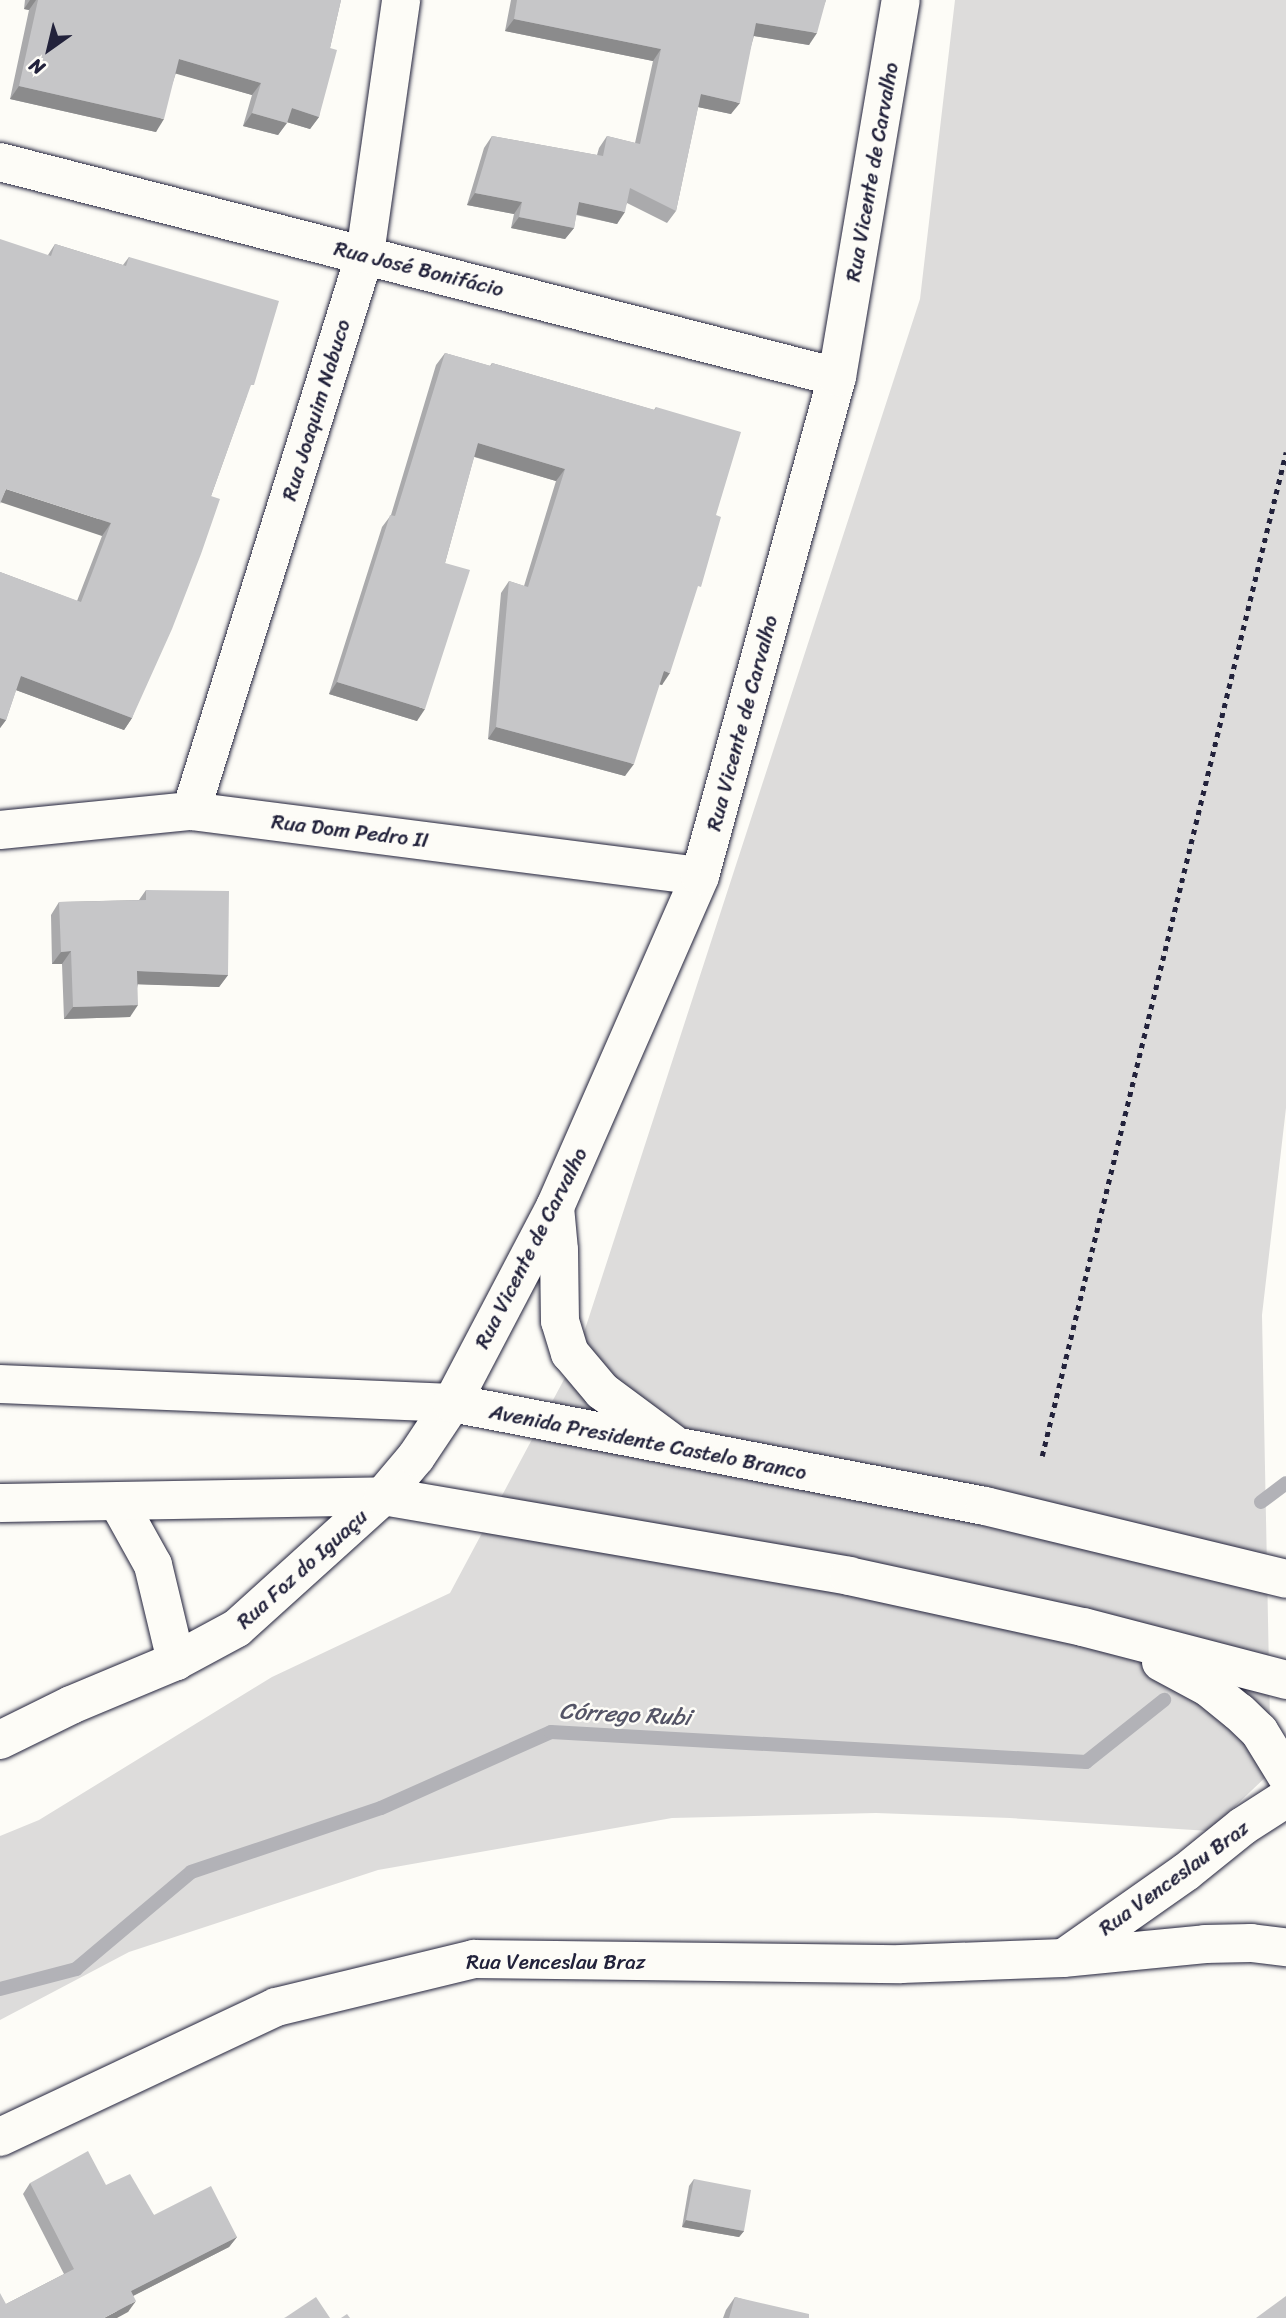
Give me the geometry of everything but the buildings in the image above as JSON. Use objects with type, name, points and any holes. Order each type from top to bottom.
[{"type":"street","name":"Rua Joaquim Nabuco","points":[[191,811],[365,254],[401,0]]},
{"type":"street","name":"Rua Vicente de Carvalho","points":[[452,1403],[555,1207],[700,876],[837,377],[901,0]]},
{"type":"street","name":"Rua José Bonifácio","points":[[0,162],[837,377]]},
{"type":"street","name":"Rua Dom Pedro II","points":[[0,830],[191,811],[700,876]]},
{"type":"street","points":[[555,1207],[559,1250],[560,1321],[570,1353],[602,1391],[679,1448]]},
{"type":"street","name":"Avenida Presidente Castelo Branco","points":[[0,1384],[452,1403],[985,1506],[1286,1579]]},
{"type":"street","name":"Rua Foz do Iguaçu","points":[[0,1740],[71,1705],[176,1661],[237,1628],[383,1496],[416,1457],[452,1403]]},
{"type":"street","points":[[0,1503],[383,1496],[849,1576],[1083,1627],[1286,1680]]},
{"type":"street","points":[[118,1502],[153,1565],[176,1661]]},
{"type":"street","points":[[1083,1627],[1170,1666],[1209,1688],[1259,1731],[1286,1775]]},
{"type":"street","points":[[1286,1798],[1286,1805]]},
{"type":"street","name":"Rua Venceslau Braz","points":[[1063,1958],[1186,1872],[1242,1826],[1286,1798]]},
{"type":"street","name":"Rua Venceslau Braz","points":[[0,2137],[276,2007],[474,1959],[901,1964],[1063,1958],[1205,1944],[1251,1943],[1286,1947]]},
{"type":"path","points":[[1042,1456],[1286,452]]},
{"type":"shaded area","points":[[955,0],[1286,0],[1286,1108],[1262,1315],[1271,1772],[1209,1831],[1010,1818],[876,1813],[672,1818],[378,1870],[129,1952],[0,2020],[0,1836],[39,1820],[272,1677],[450,1593],[576,1357],[920,299]]},
{"type":"waterway","name":"Córrego Rubi","points":[[1261,1502],[1286,1483]]},
{"type":"waterway","name":"Córrego Rubi","points":[[0,1989],[76,1969],[191,1872],[381,1808],[551,1732],[1086,1762],[1164,1700]]}]
